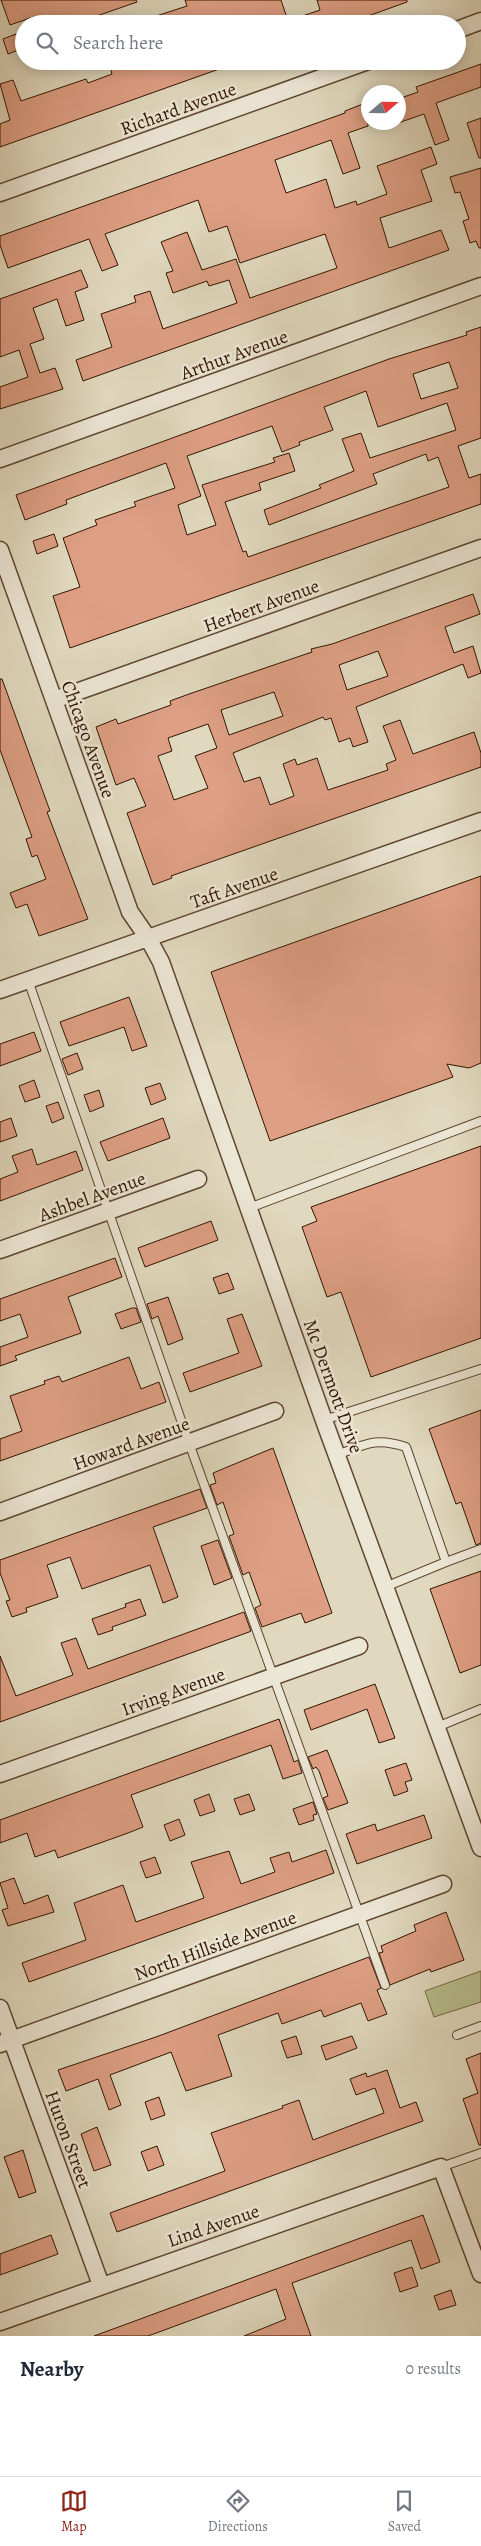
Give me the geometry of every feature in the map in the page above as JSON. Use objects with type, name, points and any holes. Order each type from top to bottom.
[{"type":"street","points":[[466,27],[481,21]]},
{"type":"street","name":"Richard Avenue","points":[[0,193],[343,70]]},
{"type":"street","name":"Arthur Avenue","points":[[0,459],[481,286]]},
{"type":"street","name":"Herbert Avenue","points":[[54,700],[481,548]]},
{"type":"street","name":"Chicago Avenue","points":[[0,550],[130,912],[148,938]]},
{"type":"street","name":"Taft Avenue","points":[[0,990],[481,821]]},
{"type":"street","name":"Mc Dermott Drive","points":[[148,938],[161,962],[324,1420],[481,1848]]},
{"type":"street","name":"Ashbel Avenue","points":[[0,1250],[198,1179]]},
{"type":"street","name":"Howard Avenue","points":[[0,1512],[276,1411]]},
{"type":"street","name":"Irving Avenue","points":[[0,1774],[359,1646]]},
{"type":"street","name":"North Hillside Avenue","points":[[6,2042],[443,1884]]},
{"type":"street","name":"Huron Street","points":[[0,2008],[6,2042],[101,2285]]},
{"type":"street","points":[[441,2167],[481,2274]]},
{"type":"street","name":"Lind Avenue","points":[[0,2322],[441,2167]]},
{"type":"lane","points":[[28,980],[107,1212],[189,1443],[385,1985]]},
{"type":"lane","points":[[249,1208],[481,1121]]},
{"type":"lane","points":[[324,1420],[481,1368]]},
{"type":"lane","points":[[337,1455],[370,1442],[387,1441],[406,1447],[446,1562]]},
{"type":"lane","points":[[385,1586],[481,1549]]},
{"type":"lane","points":[[437,1727],[481,1709]]},
{"type":"lane","points":[[457,2035],[481,2026]]},
{"type":"lane","points":[[441,2167],[481,2153]]},
{"type":"green space","points":[[481,1971],[481,2002],[434,2017],[425,1991]]},
{"type":"building","points":[[1,0],[136,0],[137,2],[100,15],[15,15],[15,23],[10,25]]},
{"type":"building","points":[[185,0],[281,0],[286,15],[159,15],[187,6]]},
{"type":"building","points":[[317,0],[407,0],[407,2],[371,15],[305,15],[320,10]]},
{"type":"building","points":[[15,34],[15,51],[8,54],[3,39]]},
{"type":"building","points":[[481,64],[481,87],[436,103],[449,140],[435,145],[424,114],[406,120],[406,96],[418,92],[416,87]]},
{"type":"building","points":[[111,70],[216,70],[0,147],[0,124],[10,120],[0,84],[13,80],[21,101],[86,79],[88,83],[112,74]]},
{"type":"building","points":[[361,105],[361,128],[348,133],[360,168],[343,174],[331,140],[275,160],[286,193],[326,179],[335,208],[356,201],[357,205],[387,194],[377,166],[431,147],[437,164],[421,170],[432,201],[380,218],[389,248],[441,230],[449,250],[83,381],[76,360],[112,347],[101,314],[136,302],[134,296],[150,291],[163,329],[237,303],[229,280],[209,286],[207,281],[173,293],[166,273],[173,271],[161,242],[187,232],[202,270],[236,259],[250,298],[337,268],[325,234],[240,263],[227,226],[209,232],[198,200],[105,234],[118,265],[102,271],[89,239],[8,268],[0,245],[0,236],[345,113],[345,111]]},
{"type":"building","points":[[481,118],[481,158],[479,158],[467,123]]},
{"type":"building","points":[[481,168],[481,248],[479,248],[476,241],[470,243],[463,221],[469,219],[460,192],[455,193],[450,177]]},
{"type":"building","points":[[81,270],[88,287],[75,292],[84,320],[66,326],[57,299],[33,308],[44,339],[30,344],[40,373],[55,368],[63,389],[0,409],[0,387],[28,377],[19,350],[0,357],[0,299]]},
{"type":"building","points":[[481,327],[481,438],[458,446],[469,478],[481,474],[481,504],[70,648],[53,596],[80,587],[63,538],[97,525],[95,520],[136,506],[134,502],[175,488],[166,463],[66,500],[67,504],[25,520],[16,495],[389,359],[467,335],[466,332]],"holes":[[[449,362],[458,388],[421,399],[413,374]],[[366,391],[378,427],[447,403],[456,430],[370,458],[361,433],[342,439],[354,471],[319,485],[321,488],[264,510],[269,525],[377,484],[373,474],[426,454],[428,461],[438,457],[449,487],[248,557],[246,551],[243,552],[225,502],[261,490],[259,483],[295,471],[289,453],[273,458],[275,462],[202,485],[216,525],[187,535],[178,505],[201,496],[187,456],[272,426],[282,452],[300,445],[299,442],[333,430],[324,407]]]},
{"type":"building","points":[[54,534],[58,546],[37,554],[33,541]]},
{"type":"building","points":[[473,594],[480,614],[445,627],[454,653],[473,646],[481,673],[468,678],[463,664],[356,707],[368,742],[353,747],[350,738],[339,742],[331,718],[325,720],[323,717],[233,753],[244,782],[260,777],[270,805],[294,796],[283,764],[295,759],[297,765],[317,758],[328,790],[388,770],[386,764],[396,760],[383,726],[400,720],[413,754],[474,732],[481,753],[481,767],[171,876],[172,878],[153,885],[127,813],[146,806],[134,778],[116,785],[96,727],[116,719],[118,724],[171,705],[170,701],[312,652],[311,649],[332,644]],"holes":[[[378,651],[388,676],[347,690],[339,665]],[[274,692],[283,716],[229,735],[221,710]],[[208,724],[217,748],[195,756],[208,788],[174,800],[158,756],[172,751],[168,738]]]},
{"type":"building","points":[[0,679],[2,679],[50,811],[47,812],[88,919],[39,936],[27,904],[16,908],[10,893],[46,879],[37,855],[32,857],[26,839],[32,837],[0,750]]},
{"type":"building","points":[[481,876],[481,1063],[469,1068],[447,1064],[453,1077],[270,1141],[211,972]]},
{"type":"building","points":[[129,997],[147,1046],[132,1051],[124,1027],[69,1046],[60,1022]]},
{"type":"building","points":[[34,1032],[41,1051],[0,1066],[0,1044]]},
{"type":"building","points":[[77,1053],[83,1069],[68,1075],[62,1059]]},
{"type":"building","points":[[34,1080],[40,1097],[25,1102],[19,1086]]},
{"type":"building","points":[[160,1083],[166,1099],[151,1105],[145,1088]]},
{"type":"building","points":[[99,1090],[104,1106],[90,1112],[84,1095]]},
{"type":"building","points":[[58,1102],[64,1118],[52,1123],[46,1106]]},
{"type":"building","points":[[11,1118],[17,1136],[0,1142],[0,1122]]},
{"type":"building","points":[[163,1118],[170,1138],[108,1161],[100,1142]]},
{"type":"building","points":[[481,1146],[481,1338],[371,1377],[341,1292],[327,1297],[302,1227],[317,1221],[311,1207]]},
{"type":"building","points":[[32,1149],[37,1165],[76,1151],[83,1170],[0,1201],[0,1179],[18,1172],[12,1156]]},
{"type":"building","points":[[211,1221],[218,1240],[145,1267],[138,1248]]},
{"type":"building","points":[[115,1258],[122,1277],[68,1297],[81,1333],[15,1356],[17,1360],[0,1366],[0,1347],[28,1337],[20,1314],[0,1321],[0,1299]]},
{"type":"building","points":[[228,1273],[234,1289],[219,1294],[213,1278]]},
{"type":"building","points":[[168,1297],[183,1339],[168,1345],[158,1316],[152,1319],[147,1304]]},
{"type":"building","points":[[136,1308],[141,1322],[121,1329],[115,1314]]},
{"type":"building","points":[[242,1314],[262,1366],[190,1392],[183,1373],[239,1353],[227,1319]]},
{"type":"building","points":[[129,1357],[141,1389],[159,1382],[166,1402],[0,1461],[0,1439],[22,1431],[10,1396],[45,1384],[44,1381],[59,1376],[62,1382]]},
{"type":"building","points":[[481,1410],[481,1543],[476,1545],[461,1502],[456,1504],[429,1429]]},
{"type":"building","points":[[273,1448],[332,1613],[305,1623],[301,1613],[262,1627],[255,1608],[261,1605],[249,1572],[243,1575],[229,1536],[234,1534],[223,1502],[217,1505],[210,1485],[216,1483],[213,1473]]},
{"type":"building","points":[[200,1489],[207,1508],[153,1527],[178,1597],[163,1603],[150,1565],[82,1589],[70,1557],[47,1565],[58,1597],[26,1608],[27,1612],[12,1617],[6,1601],[10,1600],[0,1573],[0,1560]]},
{"type":"building","points":[[218,1540],[232,1578],[214,1585],[201,1546]]},
{"type":"building","points":[[481,1571],[481,1665],[460,1673],[430,1589]]},
{"type":"building","points":[[140,1599],[146,1615],[112,1627],[113,1630],[98,1635],[92,1619],[126,1607],[125,1604]]},
{"type":"building","points":[[244,1612],[251,1631],[249,1632],[0,1722],[0,1656],[16,1696],[73,1675],[61,1643],[76,1638],[88,1669]]},
{"type":"building","points":[[375,1684],[395,1738],[379,1743],[367,1709],[311,1730],[304,1710]]},
{"type":"building","points":[[279,1719],[294,1762],[298,1760],[302,1773],[283,1779],[271,1745],[131,1795],[143,1827],[128,1833],[58,1858],[55,1850],[35,1857],[27,1833],[0,1843],[0,1820]]},
{"type":"building","points":[[327,1750],[348,1803],[328,1810],[323,1798],[328,1796],[319,1771],[316,1767],[313,1769],[308,1757]]},
{"type":"building","points":[[406,1763],[412,1780],[405,1782],[408,1791],[394,1796],[385,1770]]},
{"type":"building","points":[[209,1794],[215,1811],[200,1816],[194,1800]]},
{"type":"building","points":[[249,1794],[255,1810],[240,1815],[234,1799]]},
{"type":"building","points":[[313,1802],[317,1814],[313,1815],[314,1820],[299,1825],[293,1809]]},
{"type":"building","points":[[424,1815],[432,1838],[357,1864],[346,1834],[375,1824],[377,1831]]},
{"type":"building","points":[[179,1819],[185,1835],[170,1841],[164,1825]]},
{"type":"building","points":[[326,1850],[334,1873],[29,1982],[22,1963],[86,1940],[74,1903],[123,1885],[136,1922],[204,1898],[191,1862],[229,1851],[241,1884],[275,1872],[270,1858],[289,1852],[292,1862]]},
{"type":"building","points":[[155,1857],[161,1873],[146,1878],[140,1862]]},
{"type":"building","points":[[14,1878],[24,1904],[48,1895],[54,1912],[8,1926],[2,1910],[8,1908],[0,1883]]},
{"type":"building","points":[[446,1912],[464,1960],[431,1972],[430,1969],[390,1985],[379,1953],[383,1952],[381,1946],[416,1931],[414,1925]]},
{"type":"building","points":[[369,1957],[381,1988],[377,1990],[387,2014],[368,2021],[361,2003],[324,2017],[321,2010],[282,2024],[278,2013],[218,2035],[232,2076],[186,2091],[171,2052],[110,2075],[121,2105],[109,2110],[98,2079],[66,2091],[58,2070],[156,2037]]},
{"type":"building","points":[[296,2036],[302,2054],[287,2058],[281,2041]]},
{"type":"building","points":[[352,2036],[357,2048],[326,2060],[321,2046]]},
{"type":"building","points":[[481,2053],[481,2145],[479,2145],[463,2099],[478,2093],[466,2059]]},
{"type":"building","points":[[387,2070],[400,2108],[416,2102],[423,2121],[117,2232],[110,2213],[225,2171],[211,2133],[283,2108],[282,2106],[299,2100],[313,2140],[384,2113],[375,2088],[356,2095],[350,2079],[366,2073],[367,2077]]},
{"type":"building","points":[[159,2097],[165,2115],[151,2120],[145,2102]]},
{"type":"building","points":[[97,2127],[111,2165],[94,2171],[81,2134]]},
{"type":"building","points":[[157,2146],[164,2165],[148,2171],[141,2152]]},
{"type":"building","points":[[23,2150],[36,2192],[19,2198],[4,2157]]},
{"type":"building","points":[[423,2215],[440,2262],[421,2269],[411,2240],[292,2283],[311,2336],[244,2336],[286,2319],[276,2289],[148,2336],[94,2336]]},
{"type":"building","points":[[51,2235],[58,2254],[0,2275],[0,2254]]},
{"type":"building","points":[[412,2267],[418,2286],[400,2292],[394,2273]]},
{"type":"building","points":[[451,2290],[456,2305],[439,2310],[434,2296]]}]
